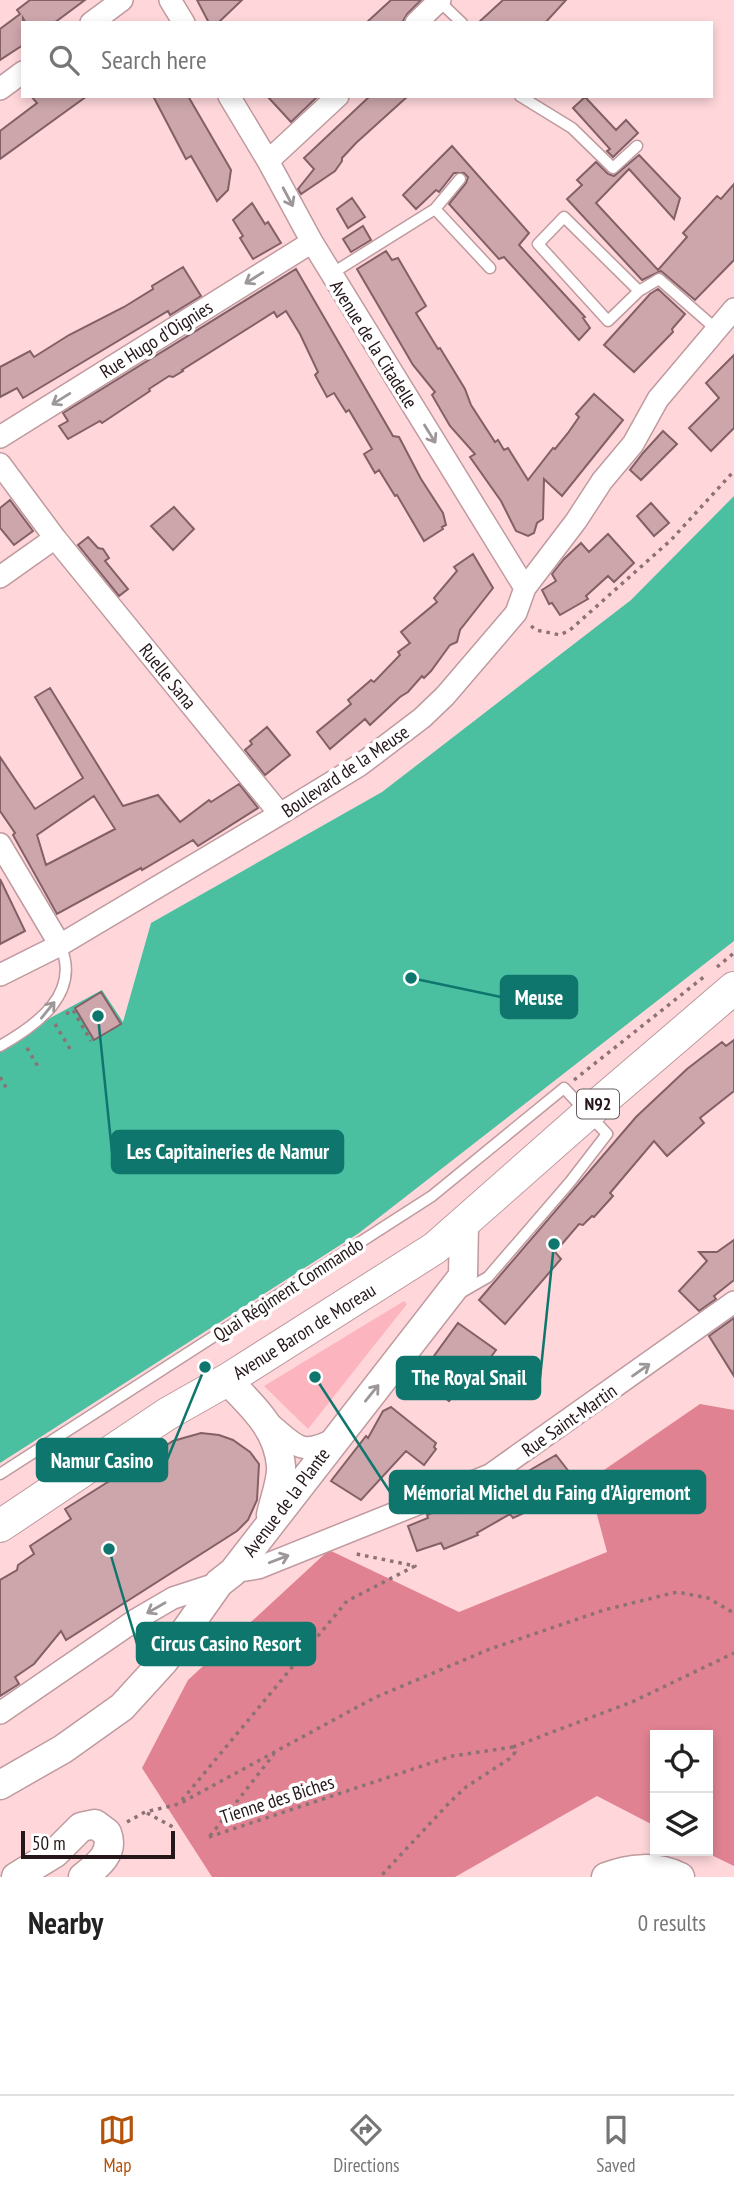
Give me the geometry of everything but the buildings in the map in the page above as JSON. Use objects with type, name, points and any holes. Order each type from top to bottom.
[{"type":"main road","name":"N92","points":[[464,1224],[588,1113],[719,977]]},
{"type":"main road","name":"Avenue Baron de Moreau","points":[[0,1526],[167,1413],[227,1380],[436,1248],[464,1224]]},
{"type":"main road","name":"Avenue de la Plante","points":[[0,1785],[63,1749],[122,1707],[164,1661],[226,1577],[463,1276],[464,1224]]},
{"type":"main road","points":[[436,1248],[448,1270],[445,1301]]},
{"type":"main road","points":[[227,1380],[268,1422],[281,1468],[269,1524]]},
{"type":"main road","points":[[16,1877],[55,1853],[81,1827],[96,1824],[107,1833],[110,1846],[108,1852],[83,1877]]},
{"type":"main road","points":[[606,1877],[627,1871],[650,1870],[667,1871],[680,1877]]},
{"type":"street","points":[[94,21],[122,0]]},
{"type":"street","points":[[170,0],[183,21]]},
{"type":"street","points":[[418,21],[440,0]]},
{"type":"street","points":[[0,89],[21,73]]},
{"type":"street","name":"Avenue de la Citadelle","points":[[230,98],[331,274],[525,588]]},
{"type":"street","points":[[268,161],[336,98]]},
{"type":"street","name":"Rue Hugo d'Oignies","points":[[0,437],[312,242]]},
{"type":"street","name":"Boulevard de la Meuse","points":[[0,975],[60,945],[280,814],[360,765],[422,719],[516,613],[525,588],[576,521],[602,481],[633,444],[658,399],[734,309]]},
{"type":"street","points":[[0,464],[55,538],[0,577]]},
{"type":"street","name":"Ruelle Sana","points":[[55,538],[280,814]]},
{"type":"street","points":[[0,844],[60,945]]},
{"type":"street","name":"Rue Saint-Martin","points":[[226,1577],[258,1568],[490,1475],[734,1302]]},
{"type":"street","points":[[268,1422],[298,1447],[316,1449],[334,1439]]},
{"type":"street","points":[[0,1713],[137,1619],[173,1598],[226,1577]]},
{"type":"lane","points":[[440,0],[460,21]]},
{"type":"lane","points":[[523,98],[572,128],[613,168],[637,146]]},
{"type":"lane","points":[[331,274],[435,209],[460,178]]},
{"type":"lane","points":[[435,209],[490,268]]},
{"type":"lane","points":[[639,291],[564,217],[538,244],[608,321],[639,291],[659,279],[716,329]]},
{"type":"lane","points":[[0,1046],[47,1014],[61,992],[66,966],[60,945]]},
{"type":"lane","points":[[445,1301],[488,1277],[570,1182],[607,1134],[565,1088]]},
{"type":"lane","name":"Quai Régiment Commando","points":[[0,1475],[432,1196],[565,1088]]},
{"type":"path","points":[[516,613],[536,629],[560,635],[570,630],[671,540],[734,471]]},
{"type":"path","points":[[565,1088],[618,1045],[719,977],[734,953]]},
{"type":"path","points":[[54,1021],[72,1052]]},
{"type":"path","points":[[22,1039],[40,1070]]},
{"type":"path","points":[[0,1077],[8,1091]]},
{"type":"path","points":[[179,1804],[347,1601],[415,1566],[354,1553],[324,1542]]},
{"type":"path","points":[[275,1752],[374,1698],[490,1649],[604,1610],[677,1592],[708,1598],[734,1613]]},
{"type":"path","points":[[380,1877],[427,1824],[458,1795],[512,1757],[515,1752],[513,1747],[632,1702],[734,1653]]},
{"type":"path","name":"Tienne des Biches","points":[[275,1752],[209,1837],[452,1756],[513,1747]]},
{"type":"path","name":"Tienne des Biches","points":[[107,1833],[145,1812],[179,1804],[275,1752]]},
{"type":"path","points":[[145,1812],[173,1827]]},
{"type":"shaded area","points":[[734,496],[734,941],[359,1233],[0,1463],[0,1045],[102,990],[123,1022],[151,923],[382,792],[631,600]]},
{"type":"shaded area","points":[[404,1301],[407,1304],[308,1429],[264,1386]]},
{"type":"shaded area","points":[[700,1404],[734,1410],[734,1866],[713,1856],[713,1730],[650,1730],[650,1823],[597,1796],[455,1877],[212,1877],[142,1768],[188,1680],[329,1550],[459,1612],[607,1552],[588,1481]]},
{"type":"place","name":"Meuse","points":[[411,978]]},
{"type":"place","name":"Les Capitaineries de Namur","points":[[98,1016]]},
{"type":"place","name":"The Royal Snail","points":[[554,1244]]},
{"type":"place","name":"Namur Casino","points":[[205,1367]]},
{"type":"place","name":"Mémorial Michel du Faing d’Aigremont","points":[[315,1377]]},
{"type":"place","name":"Circus Casino Resort","points":[[109,1549]]}]
